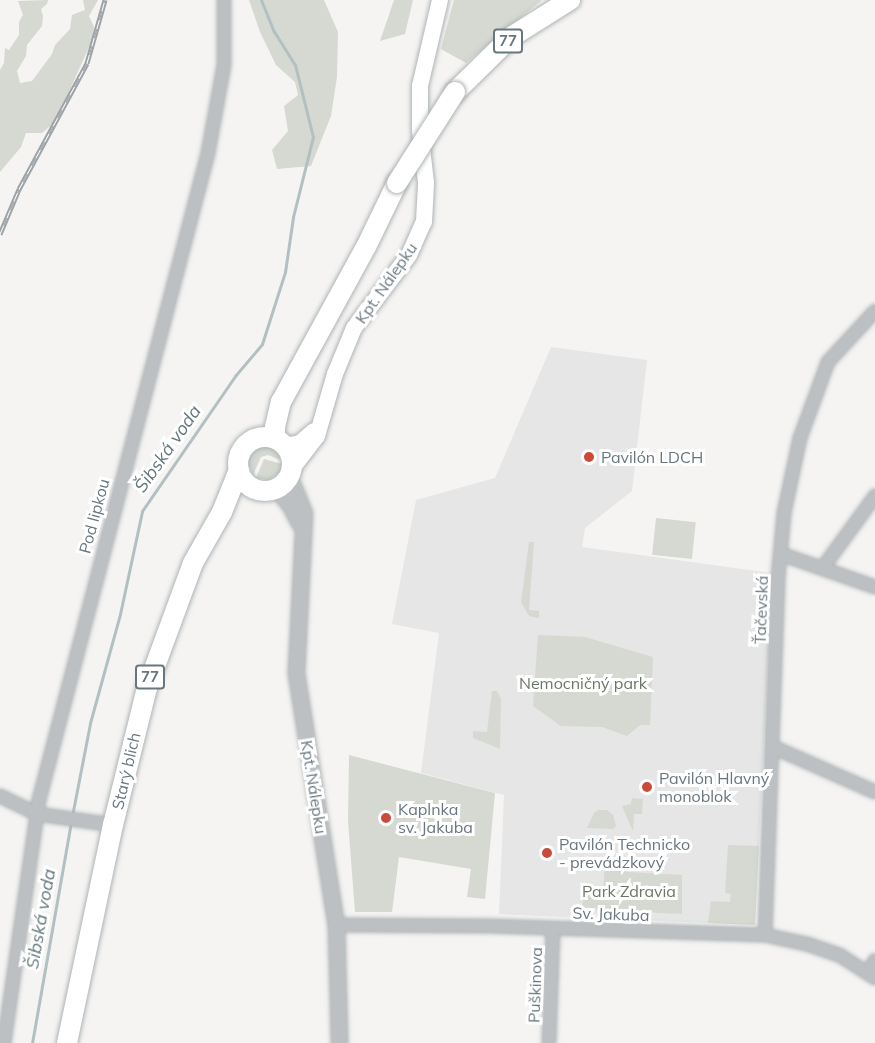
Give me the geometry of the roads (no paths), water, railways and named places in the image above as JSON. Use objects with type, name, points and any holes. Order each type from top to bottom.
[{"type":"main road","name":"Kpt. Nálepku","points":[[286,478],[313,443],[335,374],[354,328],[410,255],[424,222],[426,183],[419,111],[425,60],[440,0]]},
{"type":"main road","name":"77","points":[[272,441],[281,402],[366,247],[397,183],[455,92],[511,37],[542,15],[570,0]]},
{"type":"main road","name":"Kpt. Nálepku","points":[[272,441],[292,446],[309,436],[321,421]]},
{"type":"main road","name":"77","points":[[239,470],[240,454],[244,447],[272,441],[290,454],[286,478]]},
{"type":"main road","points":[[239,470],[248,484],[256,489],[286,478]]},
{"type":"main road","name":"Starý blich","points":[[67,1043],[113,825],[147,688],[165,633],[193,563],[222,512],[239,470]]},
{"type":"main road","name":"Starý blich","points":[[222,512],[256,489]]},
{"type":"street","name":"Pod lipkou","points":[[4,1043],[37,814],[76,652],[208,153],[224,65],[224,0]]},
{"type":"street","name":"Ťačevská","points":[[765,935],[784,513],[800,438],[828,362],[875,311]]},
{"type":"street","name":"Kpt. Nálepku","points":[[286,478],[290,506],[304,531],[296,673],[336,925],[339,1043]]},
{"type":"street","points":[[824,566],[875,496]]},
{"type":"street","points":[[781,554],[824,566],[875,587]]},
{"type":"street","points":[[773,747],[875,792]]},
{"type":"street","points":[[0,796],[37,814],[113,825]]},
{"type":"street","name":"Sv. Jakuba","points":[[336,925],[765,935],[807,944],[841,956],[872,975]]},
{"type":"street","name":"Puškinova","points":[[549,1043],[553,929]]},
{"type":"street","points":[[872,975],[875,960]]},
{"type":"waterway","name":"Šibská voda","points":[[72,816],[90,723],[120,614],[142,511],[235,376],[262,344],[285,272],[293,217],[313,137],[295,65],[274,32],[261,0]]},
{"type":"waterway","name":"Šibská voda","points":[[32,1043],[71,822]]},
{"type":"railway","points":[[0,234],[19,189],[87,63],[105,0]]},
{"type":"place","name":"Pavilón LDCH","points":[[589,457]]},
{"type":"place","name":"Pavilón Hlavný monoblok","points":[[647,787]]},
{"type":"place","name":"Kaplnka sv. Jakuba","points":[[386,818]]},
{"type":"place","name":"Pavilón Technicko - prevádzkový","points":[[547,853]]},
{"type":"park label","name":"Nemocničný park","points":[[583,683]]},
{"type":"park label","name":"Park Zdravia","points":[[629,891]]}]
